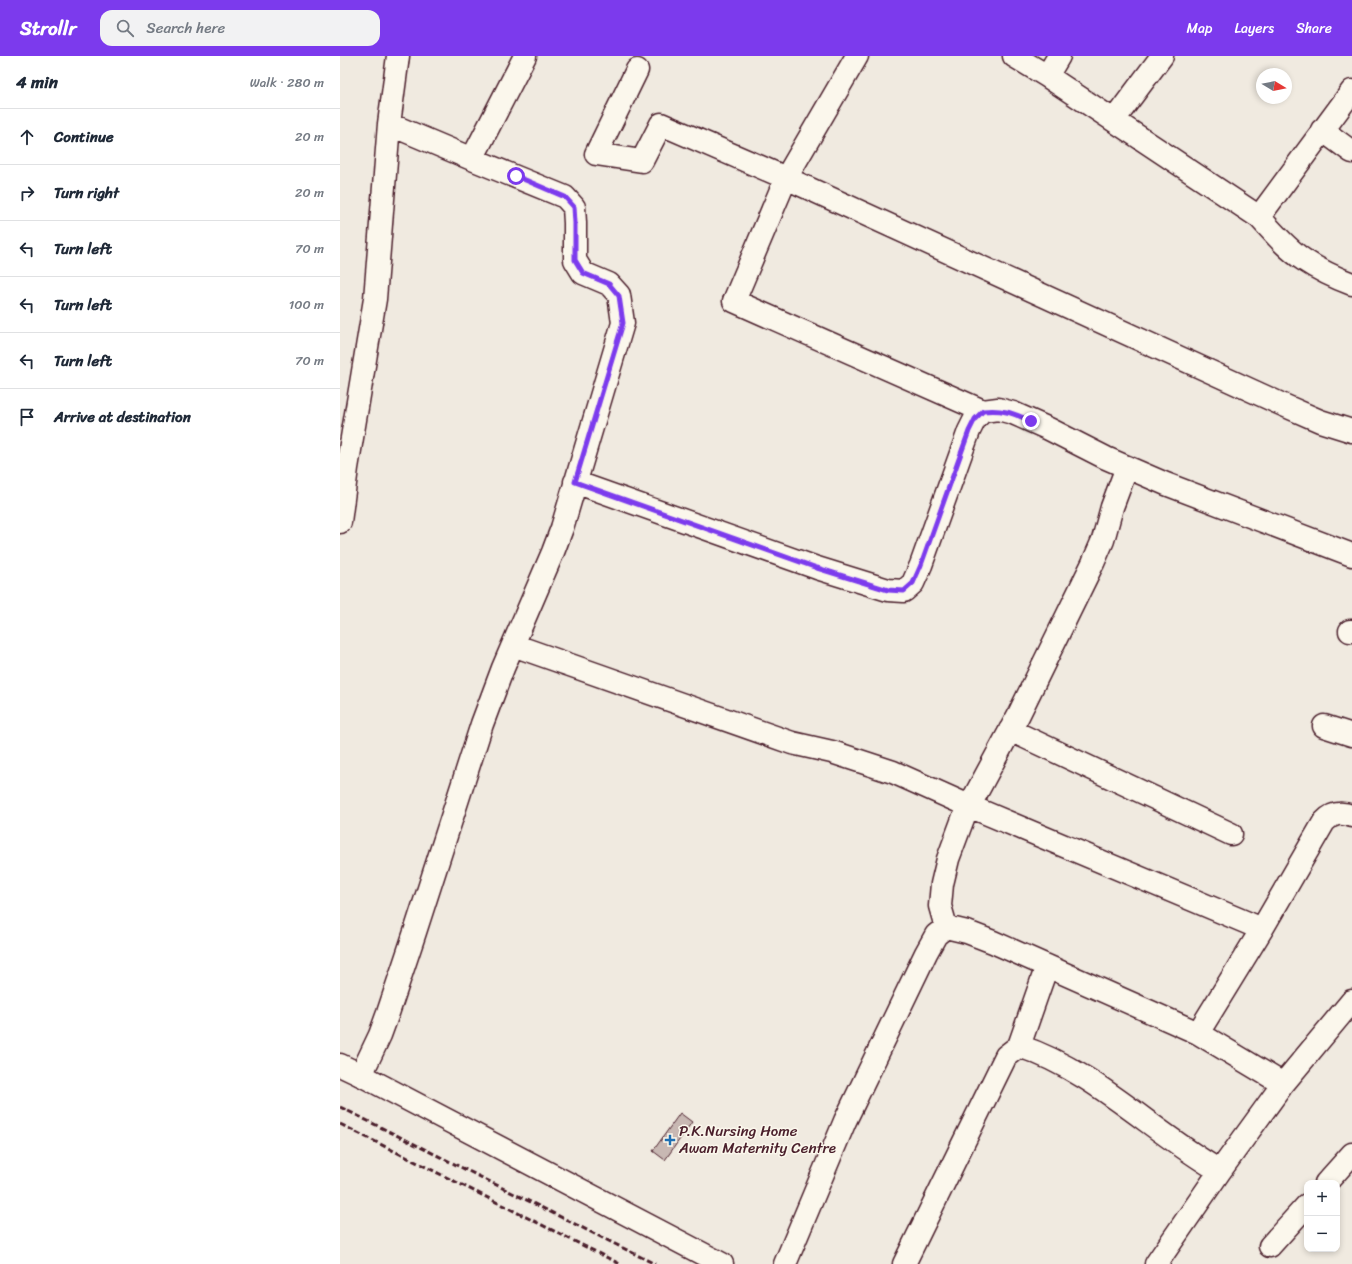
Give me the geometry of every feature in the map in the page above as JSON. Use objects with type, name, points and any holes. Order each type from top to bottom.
[{"type":"street","points":[[340,522],[347,468],[375,299],[389,124],[398,56]]},
{"type":"street","points":[[472,159],[525,56]]},
{"type":"street","points":[[857,56],[786,178],[734,301],[983,411],[998,409],[1012,413],[1049,429],[1106,458],[1166,484],[1352,555]]},
{"type":"street","points":[[1014,56],[1114,120],[1259,217],[1284,244],[1304,260],[1335,278],[1352,284]]},
{"type":"street","points":[[1047,76],[1059,56]]},
{"type":"street","points":[[1114,120],[1162,56]]},
{"type":"street","points":[[637,70],[596,154],[642,161],[661,124],[786,178],[1281,404],[1352,431]]},
{"type":"street","points":[[1259,217],[1352,91]]},
{"type":"street","points":[[361,1075],[380,1035],[416,932],[482,724],[512,645],[562,528],[623,323],[619,296],[609,284],[583,273],[575,260],[574,207],[565,197],[389,124]]},
{"type":"street","points":[[1322,130],[1352,152]]},
{"type":"street","points":[[575,482],[817,568],[888,590],[904,591],[913,583],[969,431],[975,419],[983,411]]},
{"type":"street","points":[[946,927],[940,906],[942,884],[948,859],[964,816],[1010,730],[1103,540],[1112,507],[1128,467]]},
{"type":"street","points":[[512,645],[792,743],[832,752],[893,772],[969,806],[1262,929]]},
{"type":"street","points":[[1324,726],[1352,735]]},
{"type":"street","points":[[1010,730],[1231,834]]},
{"type":"street","points":[[1198,1033],[1262,929],[1324,822],[1330,815],[1337,813],[1352,816]]},
{"type":"street","points":[[785,1264],[845,1121],[926,953],[936,934],[946,927],[967,932],[1198,1033],[1283,1084]]},
{"type":"street","points":[[904,1264],[1006,1056],[1019,1046],[1047,966]]},
{"type":"street","points":[[1156,1264],[1220,1171],[1283,1084],[1352,1001]]},
{"type":"street","points":[[1019,1046],[1037,1051],[1076,1072],[1121,1102],[1196,1157],[1220,1171]]},
{"type":"street","points":[[340,1066],[361,1075],[722,1264]]},
{"type":"street","points":[[1329,1180],[1352,1154]]},
{"type":"street","points":[[1270,1246],[1304,1208]]},
{"type":"building","points":[[680,1113],[692,1122],[665,1160],[653,1151]]},
{"type":"railway","points":[[340,1107],[655,1264]]},
{"type":"railway","points":[[340,1124],[620,1264]]},
{"type":"place","name":"P.K.Nursing Home Awam Maternity Centre","points":[[670,1140]]},
{"type":"route","points":[[516,176],[565,197],[574,207],[575,260],[583,273],[609,284],[619,296],[622,310],[623,323],[575,482],[817,568],[888,590],[904,591],[913,583],[921,565],[969,431],[975,419],[983,411],[998,409],[1031,421]]}]
